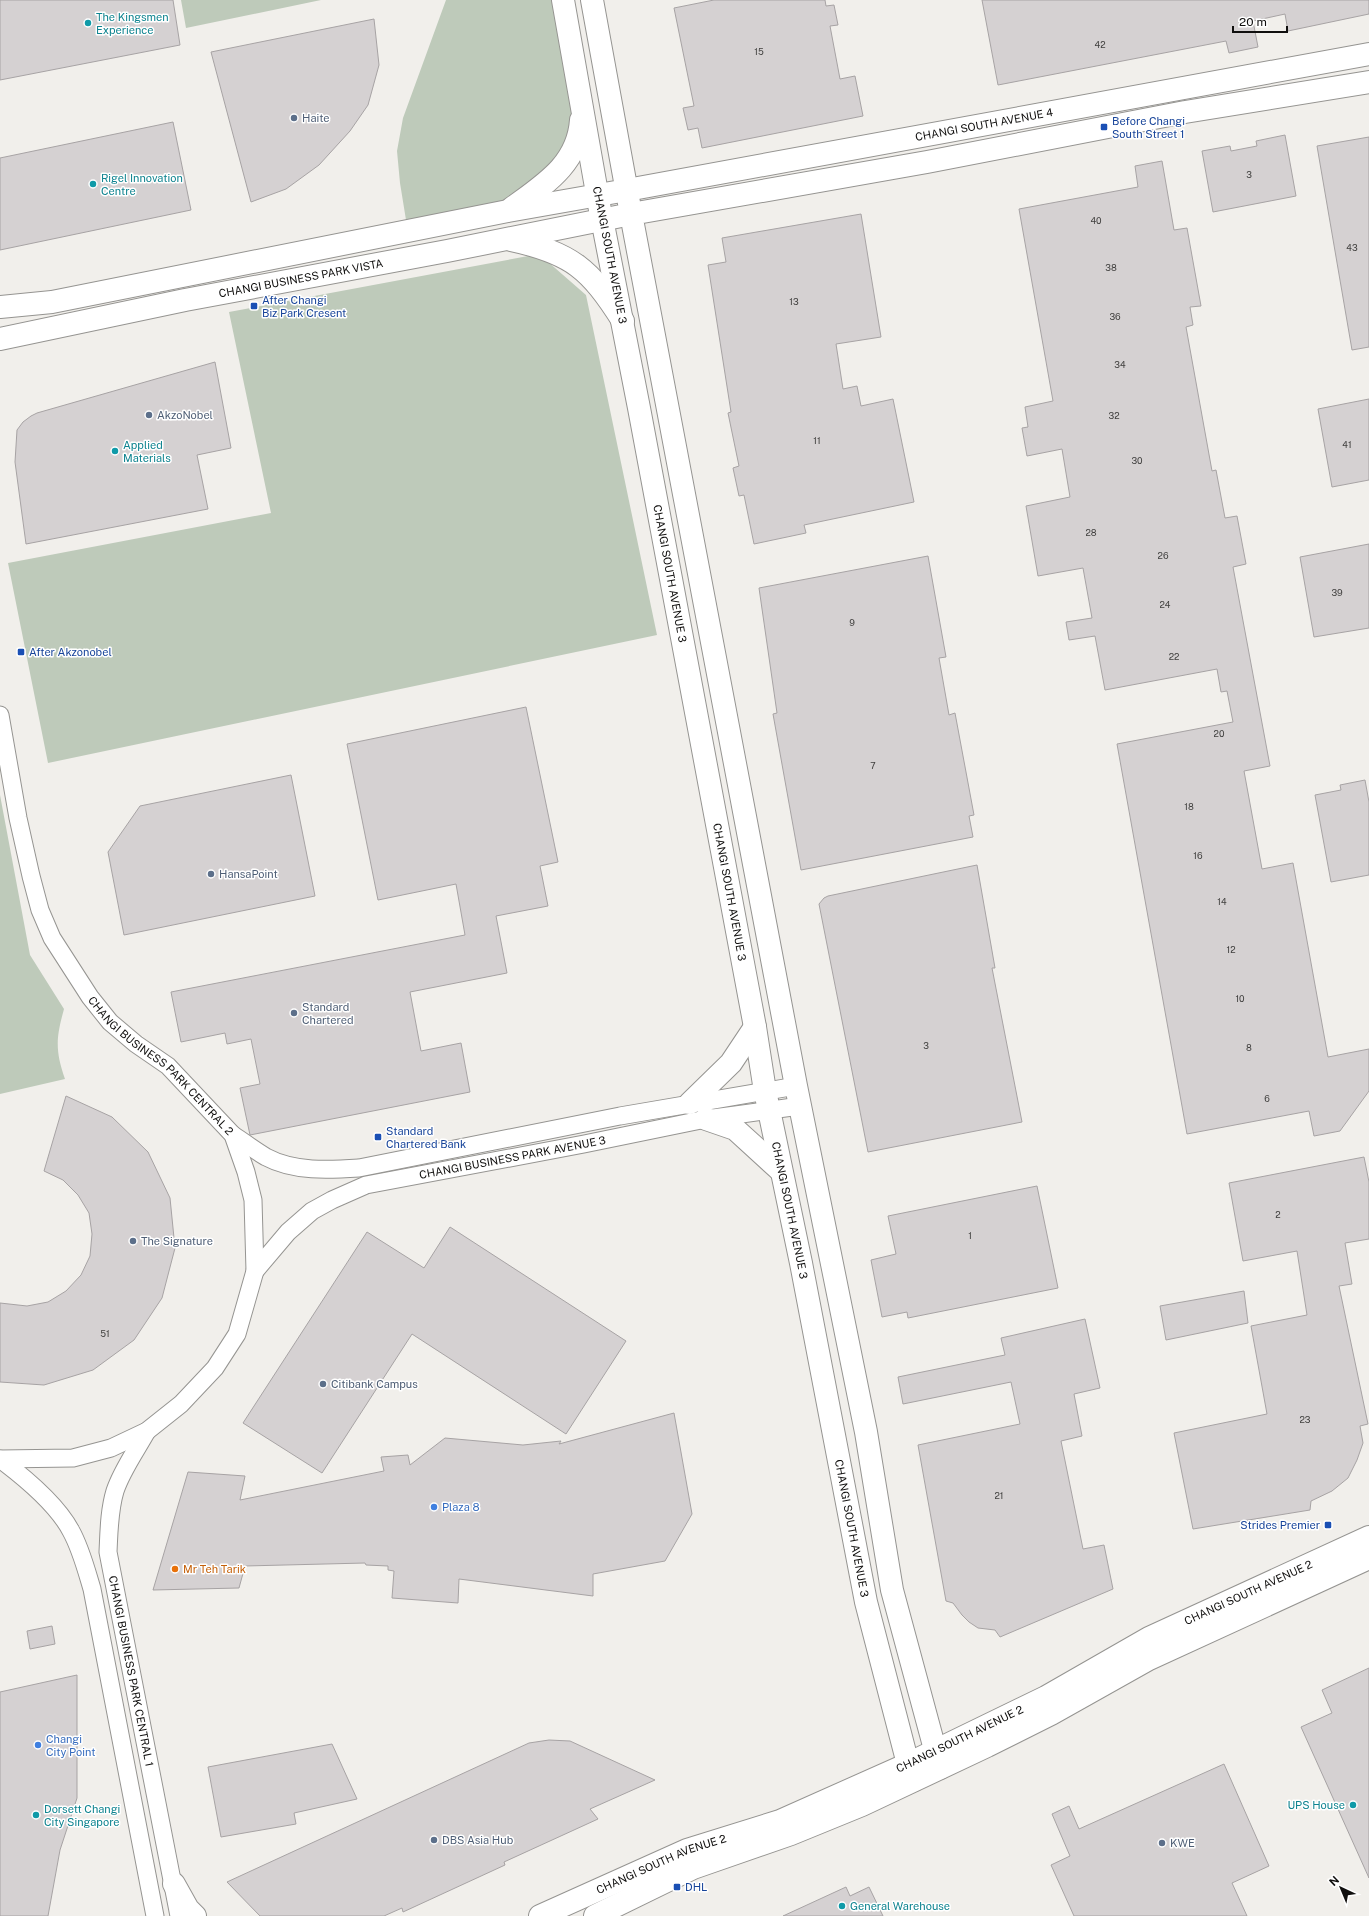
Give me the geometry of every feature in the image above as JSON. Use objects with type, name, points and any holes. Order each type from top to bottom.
[{"type":"street","name":"CHANGI SOUTH AVENUE 3","points":[[563,0],[602,219],[623,321],[767,1100],[802,1271],[866,1602],[911,1772]]},
{"type":"street","points":[[592,0],[631,214],[798,1096],[866,1432],[892,1590],[937,1759]]},
{"type":"street","name":"CHANGI SOUTH AVENUE 4","points":[[598,195],[1369,54]]},
{"type":"street","points":[[602,219],[928,162],[1185,112],[1369,82]]},
{"type":"street","points":[[508,211],[543,186],[570,158],[580,135],[582,104]]},
{"type":"street","points":[[0,307],[52,302],[508,211],[598,195]]},
{"type":"street","name":"CHANGI BUSINESS PARK VISTA","points":[[0,339],[185,300],[446,251],[602,219]]},
{"type":"street","points":[[504,239],[532,245],[568,259],[588,274],[605,294],[623,321]]},
{"type":"street","name":"CHANGI BUSINESS PARK CENTRAL 2","points":[[0,715],[18,818],[31,876],[40,910],[52,938],[90,997],[110,1022],[136,1044],[168,1066],[233,1134],[246,1172],[253,1200],[255,1271],[237,1334],[215,1368],[181,1404],[147,1431],[111,1448],[73,1458],[45,1460],[0,1459]]},
{"type":"street","points":[[690,1103],[731,1063],[754,1027]]},
{"type":"street","name":"CHANGI BUSINESS PARK AVENUE 3","points":[[233,1134],[267,1157],[294,1166],[325,1170],[352,1168],[690,1103],[767,1100],[798,1096]]},
{"type":"street","name":"CHANGI BUSINESS PARK AVENUE 3","points":[[255,1271],[288,1232],[312,1211],[332,1200],[366,1185],[584,1144],[706,1119],[767,1100]]},
{"type":"street","points":[[706,1119],[735,1130],[781,1171]]},
{"type":"street","name":"CHANGI BUSINESS PARK CENTRAL 1","points":[[147,1431],[124,1472],[115,1492],[110,1518],[108,1552],[174,1884],[179,1916]]},
{"type":"street","name":"CHANGI BUSINESS PARK CENTRAL 1","points":[[0,1459],[56,1509],[71,1530],[83,1558],[92,1589],[155,1916]]},
{"type":"street","name":"CHANGI SOUTH AVENUE 2","points":[[547,1915],[687,1850],[780,1821],[911,1772],[937,1759],[1149,1638],[1369,1537]]},
{"type":"street","name":"CHANGI SOUTH AVENUE 2","points":[[937,1759],[987,1746],[1051,1714],[1149,1659],[1369,1558]]},
{"type":"street","name":"CHANGI SOUTH AVENUE 2","points":[[595,1916],[693,1868],[791,1834],[862,1805],[911,1772]]},
{"type":"street","points":[[174,1884],[188,1909],[195,1916]]},
{"type":"green space","points":[[181,0],[321,0],[186,28]]},
{"type":"green space","points":[[446,0],[562,0],[580,134],[508,211],[411,231],[406,220],[397,151],[403,118]]},
{"type":"green space","points":[[539,254],[586,295],[657,635],[48,763],[8,563],[271,513],[229,312]]},
{"type":"green space","points":[[0,795],[30,955],[64,1009],[59,1028],[58,1052],[65,1079],[0,1094]]},
{"type":"building","name":"The Kingsmen Experience","points":[[0,0],[173,0],[180,45],[0,80]]},
{"type":"building","points":[[714,0],[825,0],[826,6],[834,5],[838,25],[830,26],[840,79],[855,76],[863,116],[702,148],[698,128],[688,130],[683,108],[694,106],[674,8]]},
{"type":"building","points":[[982,0],[1369,0],[1369,14],[1288,31],[1285,14],[1253,21],[1258,47],[1229,53],[1226,41],[998,85]]},
{"type":"building","name":"Haite","points":[[374,19],[379,65],[368,105],[350,131],[319,165],[286,189],[251,202],[211,52]]},
{"type":"building","name":"Rigel Innovation Centre","points":[[173,122],[191,210],[0,250],[0,158]]},
{"type":"building","points":[[1285,135],[1296,196],[1213,212],[1202,151],[1230,146],[1231,151],[1257,146],[1256,141]]},
{"type":"building","points":[[1369,137],[1369,347],[1352,350],[1317,146]]},
{"type":"building","points":[[1162,161],[1174,230],[1187,228],[1201,306],[1190,307],[1193,325],[1186,327],[1212,471],[1216,470],[1225,518],[1237,516],[1246,564],[1233,567],[1270,766],[1244,771],[1262,869],[1293,863],[1328,1057],[1369,1049],[1369,1091],[1340,1131],[1314,1136],[1309,1111],[1187,1134],[1117,744],[1233,722],[1227,691],[1221,692],[1217,669],[1105,690],[1095,636],[1069,640],[1066,622],[1092,618],[1083,568],[1038,576],[1026,506],[1070,497],[1062,449],[1027,456],[1022,428],[1028,427],[1025,407],[1053,401],[1019,209],[1138,187],[1135,166]]},
{"type":"building","points":[[861,214],[881,337],[836,344],[843,389],[857,386],[861,406],[893,399],[914,502],[804,525],[806,533],[754,544],[744,495],[739,496],[733,468],[739,466],[728,413],[731,412],[708,265],[726,262],[722,238]]},
{"type":"building","name":"Applied Materials","points":[[215,362],[231,448],[197,455],[208,509],[26,544],[15,462],[17,430],[23,422],[37,413]]},
{"type":"building","points":[[1369,399],[1369,480],[1332,487],[1318,409]]},
{"type":"building","points":[[1369,544],[1369,628],[1314,637],[1300,557]]},
{"type":"building","points":[[928,556],[946,657],[939,658],[949,715],[955,713],[974,815],[969,816],[973,837],[801,870],[773,714],[777,713],[759,588]]},
{"type":"building","points":[[526,707],[558,862],[540,866],[548,906],[496,916],[507,973],[410,992],[421,1051],[461,1043],[470,1092],[250,1135],[240,1088],[260,1084],[251,1039],[227,1044],[225,1033],[181,1042],[171,992],[465,935],[456,884],[378,900],[347,744]]},
{"type":"building","name":"HansaPoint","points":[[291,775],[315,896],[124,935],[108,852],[140,806]]},
{"type":"building","points":[[1365,780],[1369,802],[1369,875],[1331,882],[1315,795],[1341,790],[1340,785]]},
{"type":"building","points":[[977,865],[995,968],[992,968],[1022,1122],[868,1152],[819,904],[828,896]]},
{"type":"building","name":"The Signature","points":[[66,1096],[112,1117],[148,1152],[170,1198],[175,1248],[162,1298],[134,1340],[93,1370],[44,1385],[0,1382],[0,1303],[27,1306],[48,1302],[66,1291],[81,1275],[90,1256],[92,1234],[89,1213],[78,1195],[63,1180],[44,1171]]},
{"type":"building","points":[[1364,1157],[1369,1182],[1369,1239],[1345,1243],[1352,1284],[1339,1286],[1368,1424],[1360,1426],[1363,1443],[1357,1460],[1348,1478],[1332,1491],[1311,1501],[1310,1510],[1193,1529],[1174,1433],[1267,1414],[1251,1326],[1307,1315],[1297,1251],[1243,1261],[1229,1183]]},
{"type":"building","points":[[1037,1186],[1058,1288],[908,1318],[907,1312],[882,1317],[871,1260],[896,1254],[888,1216]]},
{"type":"building","name":"Citibank Campus","points":[[450,1227],[626,1341],[566,1434],[412,1334],[322,1473],[243,1423],[367,1232],[424,1268]]},
{"type":"building","points":[[1244,1291],[1248,1323],[1166,1340],[1160,1306]]},
{"type":"building","points":[[1085,1319],[1100,1388],[1074,1394],[1082,1436],[1061,1441],[1083,1549],[1104,1545],[1113,1589],[1000,1637],[995,1630],[978,1628],[969,1622],[953,1603],[946,1601],[918,1445],[1020,1424],[1011,1382],[903,1404],[898,1377],[1005,1355],[1001,1338]]},
{"type":"building","name":"Plaza 8","points":[[674,1413],[692,1514],[665,1561],[593,1574],[593,1596],[459,1579],[458,1603],[392,1598],[394,1571],[388,1570],[388,1566],[366,1565],[365,1563],[245,1566],[239,1588],[153,1590],[188,1472],[245,1476],[240,1500],[384,1471],[381,1457],[408,1455],[410,1465],[445,1438],[523,1445],[561,1441],[559,1444]]},
{"type":"building","points":[[52,1626],[55,1644],[30,1649],[27,1631]]},
{"type":"building","name":"UPS House","points":[[1369,1668],[1369,1878],[1301,1727],[1332,1713],[1322,1690]]},
{"type":"building","name":"Changi City Point","points":[[77,1675],[77,1798],[60,1850],[48,1916],[0,1916],[0,1692]]},
{"type":"building","name":"DBS Asia Hub","points":[[549,1740],[570,1741],[655,1780],[590,1809],[598,1819],[504,1862],[505,1865],[403,1912],[402,1908],[384,1916],[260,1916],[227,1882],[529,1743]]},
{"type":"building","points":[[332,1744],[357,1799],[294,1813],[296,1824],[221,1837],[208,1767]]},
{"type":"building","name":"KWE","points":[[1224,1764],[1269,1866],[1232,1883],[1247,1916],[1074,1916],[1051,1865],[1070,1856],[1052,1814],[1069,1806],[1079,1829]]},
{"type":"building","name":"General Warehouse","points":[[846,1887],[850,1896],[869,1887],[883,1916],[783,1916]]},
{"type":"place","name":"The Kingsmen Experience","points":[[88,23]]},
{"type":"place","name":"Haite","points":[[294,118]]},
{"type":"place","name":"Before Changi South Street 1","points":[[1104,127]]},
{"type":"place","name":"Rigel Innovation Centre","points":[[93,184]]},
{"type":"place","name":"After Changi Biz Park Cresent","points":[[254,306]]},
{"type":"place","name":"AkzoNobel","points":[[149,415]]},
{"type":"place","name":"Applied Materials","points":[[115,451]]},
{"type":"place","name":"After Akzonobel","points":[[21,652]]},
{"type":"place","name":"HansaPoint","points":[[211,874]]},
{"type":"place","name":"Standard Chartered","points":[[294,1013]]},
{"type":"place","name":"Standard Chartered Bank","points":[[378,1137]]},
{"type":"place","name":"The Signature","points":[[133,1241]]},
{"type":"place","name":"Citibank Campus","points":[[323,1384]]},
{"type":"place","name":"Plaza 8","points":[[434,1507]]},
{"type":"place","name":"Strides Premier","points":[[1328,1525]]},
{"type":"place","name":"Mr Teh Tarik","points":[[175,1569]]},
{"type":"place","name":"Changi City Point","points":[[38,1745]]},
{"type":"place","name":"UPS House","points":[[1353,1805]]},
{"type":"place","name":"Dorsett Changi City Singapore","points":[[36,1815]]},
{"type":"place","name":"DBS Asia Hub","points":[[434,1840]]},
{"type":"place","name":"KWE","points":[[1162,1843]]},
{"type":"place","name":"DHL","points":[[677,1887]]},
{"type":"place","name":"General Warehouse","points":[[842,1906]]}]
